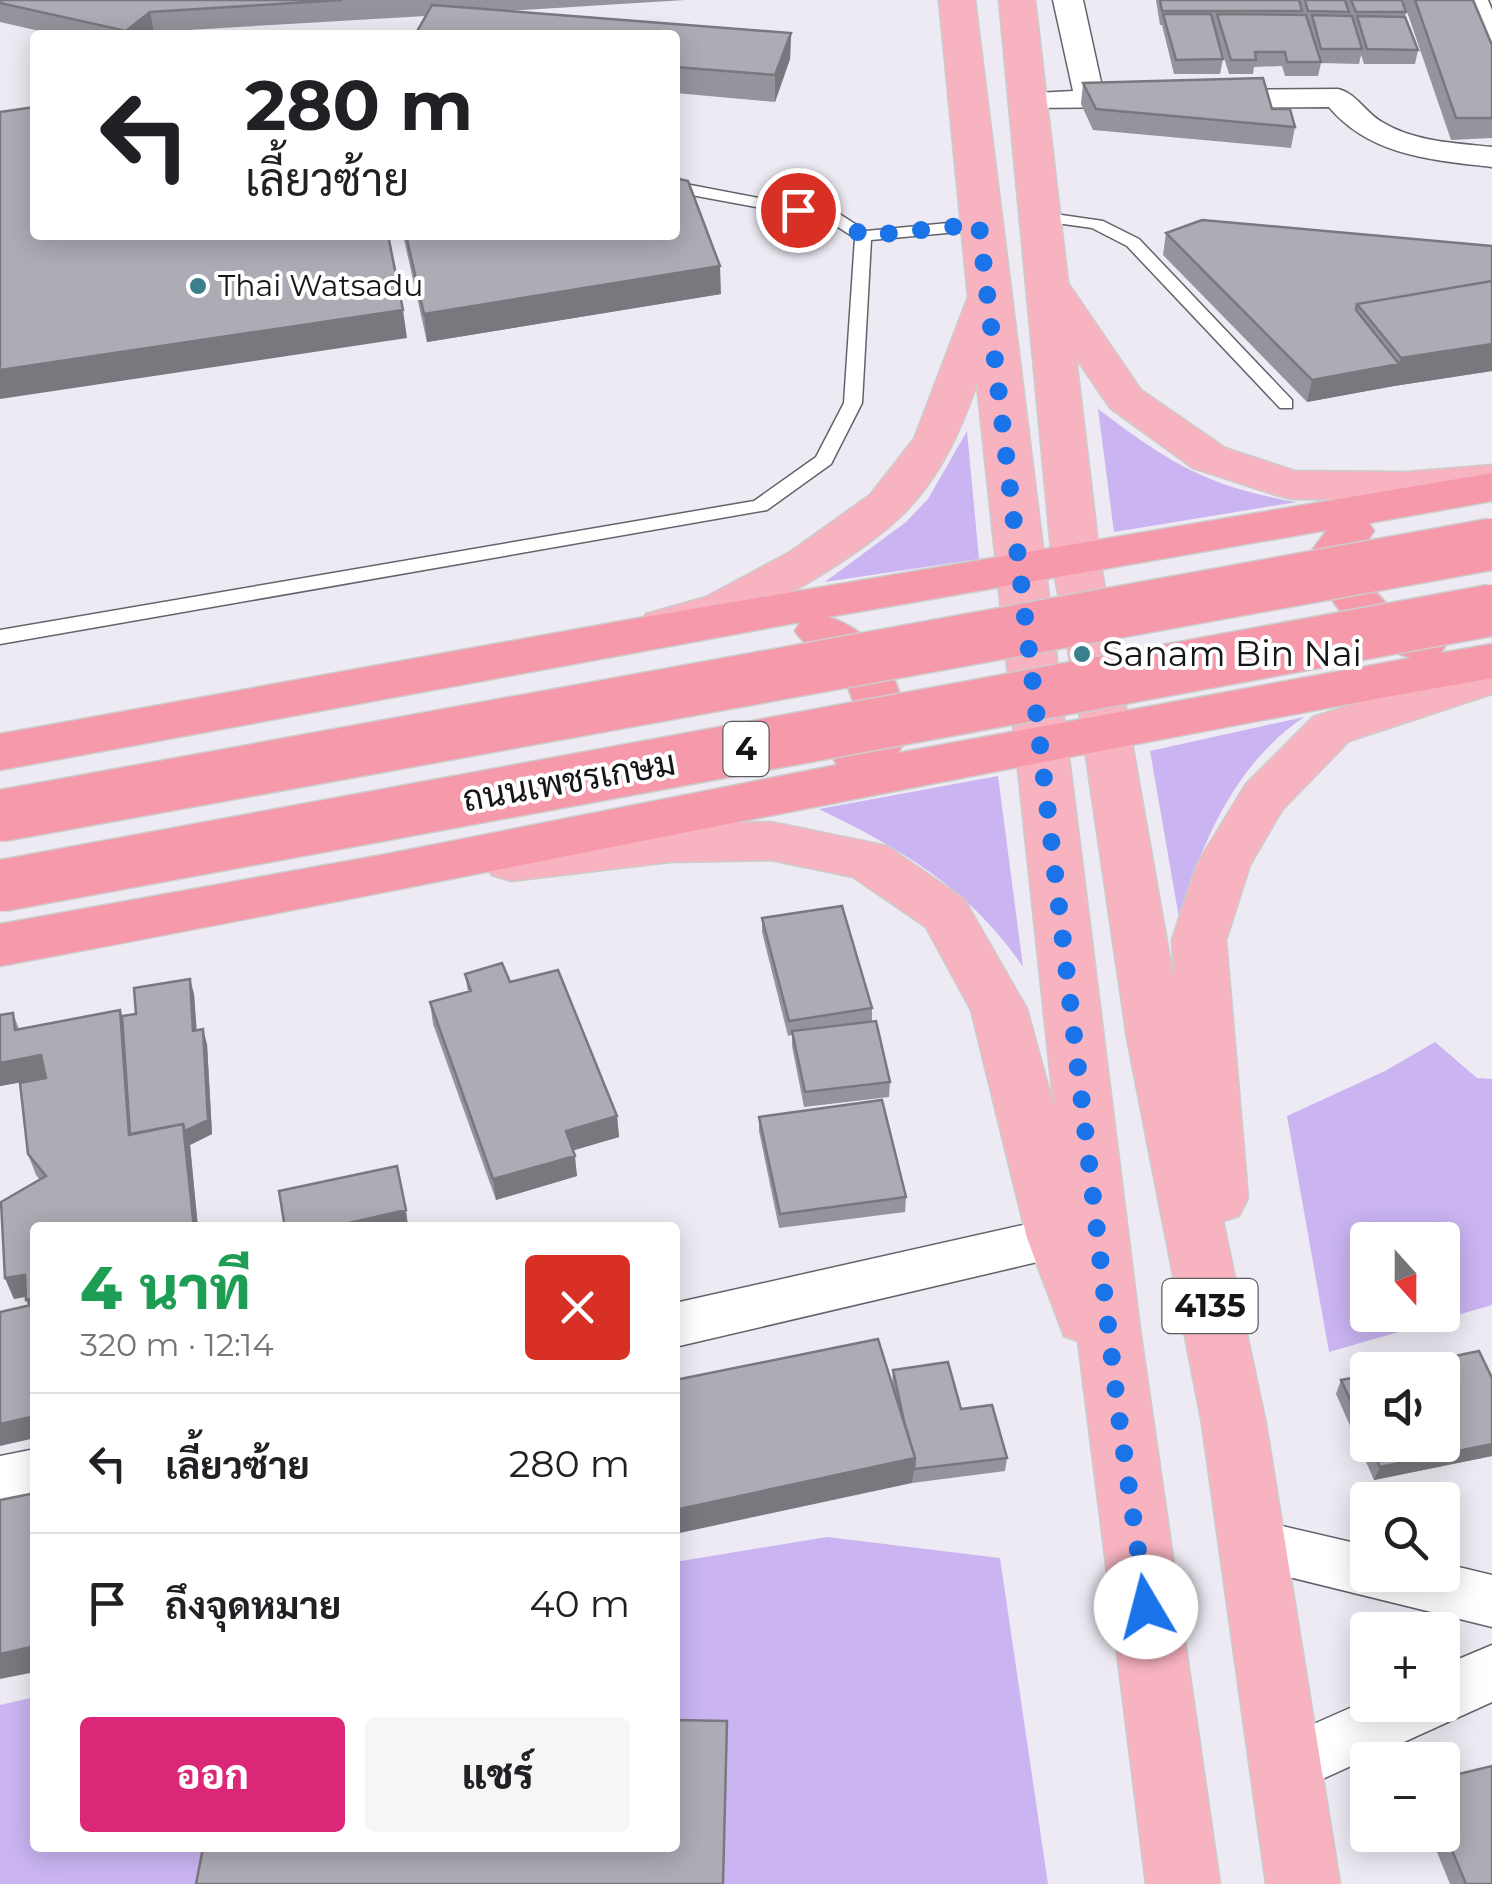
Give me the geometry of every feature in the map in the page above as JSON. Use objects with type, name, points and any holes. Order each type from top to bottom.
[{"type":"highway","points":[[0,752],[622,637],[1492,487]]},
{"type":"highway","points":[[1396,505],[1342,538],[1332,556],[1342,584],[1374,622],[1403,639],[1487,667]]},
{"type":"highway","name":"ถนนเพชรเกษม","points":[[0,816],[1492,544]]},
{"type":"highway","name":"ถนนเพชรเกษม","points":[[0,886],[1492,610]]},
{"type":"highway","points":[[760,614],[802,622],[833,638],[853,654],[870,677],[884,710],[882,738],[867,756],[809,789]]},
{"type":"highway","points":[[0,945],[382,875],[1042,742],[1487,667]]},
{"type":"main road","points":[[957,0],[986,297],[1042,742],[1118,1410],[1184,1884]]},
{"type":"main road","name":"4135","points":[[1017,0],[1076,560],[1155,1038],[1234,1424],[1302,1884]]},
{"type":"main road","points":[[1049,286],[1124,399],[1209,458],[1292,485],[1407,486],[1492,479]]},
{"type":"main road","points":[[622,637],[723,608],[807,562],[886,504],[935,440],[986,297]]},
{"type":"main road","points":[[1234,1424],[1199,940],[1224,864],[1264,796],[1331,729],[1487,667]]},
{"type":"main road","points":[[382,875],[670,843],[771,840],[868,860],[946,913],[999,1009],[1058,1238],[1118,1410]]},
{"type":"street","points":[[1068,0],[1090,100]]},
{"type":"street","points":[[1473,0],[1491,37]]},
{"type":"street","points":[[1029,100],[1338,98],[1352,118],[1409,147],[1492,156]]},
{"type":"street","points":[[680,1324],[1058,1238]]},
{"type":"street","points":[[0,1480],[30,1473]]},
{"type":"street","points":[[1252,1544],[1350,1568]]},
{"type":"street","points":[[1454,1592],[1492,1601]]},
{"type":"street","points":[[1460,1687],[1492,1673]]},
{"type":"street","points":[[1285,1768],[1385,1722]]},
{"type":"lane","points":[[680,188],[832,216],[864,236],[979,224]]},
{"type":"lane","points":[[1041,217],[1094,222],[1122,232],[1286,404]]},
{"type":"lane","points":[[0,636],[760,506],[824,460],[853,403],[864,236]]},
{"type":"shaded area","points":[[1098,409],[1191,470],[1238,489],[1297,502],[1114,532]]},
{"type":"shaded area","points":[[967,431],[979,559],[825,582],[906,522],[928,499]]},
{"type":"shaded area","points":[[1304,717],[1259,757],[1225,806],[1199,861],[1179,918],[1150,751]]},
{"type":"shaded area","points":[[998,776],[1023,967],[957,893],[906,856],[819,809]]},
{"type":"shaded area","points":[[1435,1042],[1477,1078],[1492,1079],[1492,1305],[1460,1314],[1460,1222],[1350,1222],[1350,1332],[1398,1332],[1329,1352],[1287,1116],[1385,1071]]},
{"type":"shaded area","points":[[827,1537],[1000,1558],[1048,1884],[0,1884],[0,1705],[30,1698],[30,1852],[680,1852],[680,1561]]},
{"type":"building","points":[[342,0],[150,12],[127,30],[0,3]]},
{"type":"building","points":[[1160,0],[1299,0],[1302,11],[1162,11]]},
{"type":"building","points":[[1305,0],[1345,0],[1349,12],[1308,11]]},
{"type":"building","points":[[1351,0],[1402,0],[1406,12],[1356,12]]},
{"type":"building","points":[[1415,0],[1473,0],[1492,45],[1492,118],[1456,118]]},
{"type":"building","points":[[432,5],[791,33],[775,75],[680,67],[680,30],[418,30]]},
{"type":"building","points":[[1163,14],[1211,14],[1223,59],[1176,60]]},
{"type":"building","points":[[1217,14],[1306,15],[1321,62],[1287,62],[1285,52],[1255,52],[1256,60],[1231,60]]},
{"type":"building","points":[[1312,15],[1352,16],[1362,49],[1321,49]]},
{"type":"building","points":[[1357,16],[1405,17],[1418,50],[1367,49]]},
{"type":"building","points":[[1263,78],[1272,109],[1290,109],[1295,127],[1096,109],[1083,83]]},
{"type":"building","name":"Thai Watsadu","points":[[30,108],[30,240],[389,240],[403,310],[0,370],[0,112]]},
{"type":"building","points":[[680,179],[688,181],[720,266],[424,314],[407,240],[680,240]]},
{"type":"building","points":[[1202,220],[1492,246],[1492,281],[1357,304],[1356,310],[1399,364],[1312,380],[1166,233]]},
{"type":"building","points":[[1492,281],[1492,344],[1401,358],[1357,304]]},
{"type":"building","points":[[842,906],[872,1008],[789,1021],[762,918]]},
{"type":"building","points":[[502,963],[510,982],[558,970],[617,1116],[566,1131],[575,1156],[493,1179],[430,1002],[471,991],[465,974]]},
{"type":"building","points":[[190,979],[193,1031],[203,1029],[208,1120],[185,1131],[183,1124],[130,1134],[122,1016],[136,1014],[134,988]]},
{"type":"building","points":[[120,1010],[129,1135],[183,1124],[193,1222],[30,1222],[30,1299],[26,1300],[25,1275],[5,1278],[1,1202],[46,1176],[28,1154],[20,1083],[46,1078],[41,1055],[0,1063],[0,1015],[13,1013],[15,1030]]},
{"type":"building","points":[[876,1021],[890,1082],[805,1092],[792,1031]]},
{"type":"building","points":[[882,1100],[906,1197],[780,1214],[759,1117]]},
{"type":"building","points":[[397,1166],[406,1210],[353,1222],[284,1222],[279,1191]]},
{"type":"building","points":[[30,1305],[30,1417],[0,1424],[0,1312]]},
{"type":"building","points":[[878,1339],[915,1458],[680,1509],[680,1379]]},
{"type":"building","points":[[1479,1351],[1492,1378],[1492,1444],[1460,1451],[1460,1355]]},
{"type":"building","points":[[948,1362],[961,1409],[992,1405],[1007,1458],[914,1469],[915,1458],[893,1370]]},
{"type":"building","points":[[1350,1378],[1350,1400],[1341,1380]]},
{"type":"building","points":[[1378,1462],[1404,1462],[1380,1467]]},
{"type":"building","points":[[30,1494],[30,1647],[0,1654],[0,1500]]},
{"type":"building","points":[[680,1720],[727,1721],[723,1884],[196,1884],[202,1852],[680,1852]]},
{"type":"building","points":[[1492,1766],[1492,1884],[1466,1884],[1453,1852],[1460,1852],[1460,1774]]},
{"type":"place","name":"Thai Watsadu","points":[[198,286]]},
{"type":"place","name":"Sanam Bin Nai","points":[[1082,654]]},
{"type":"route","points":[[798,210],[832,216],[864,236],[979,224],[1118,1410],[1146,1607]]}]
